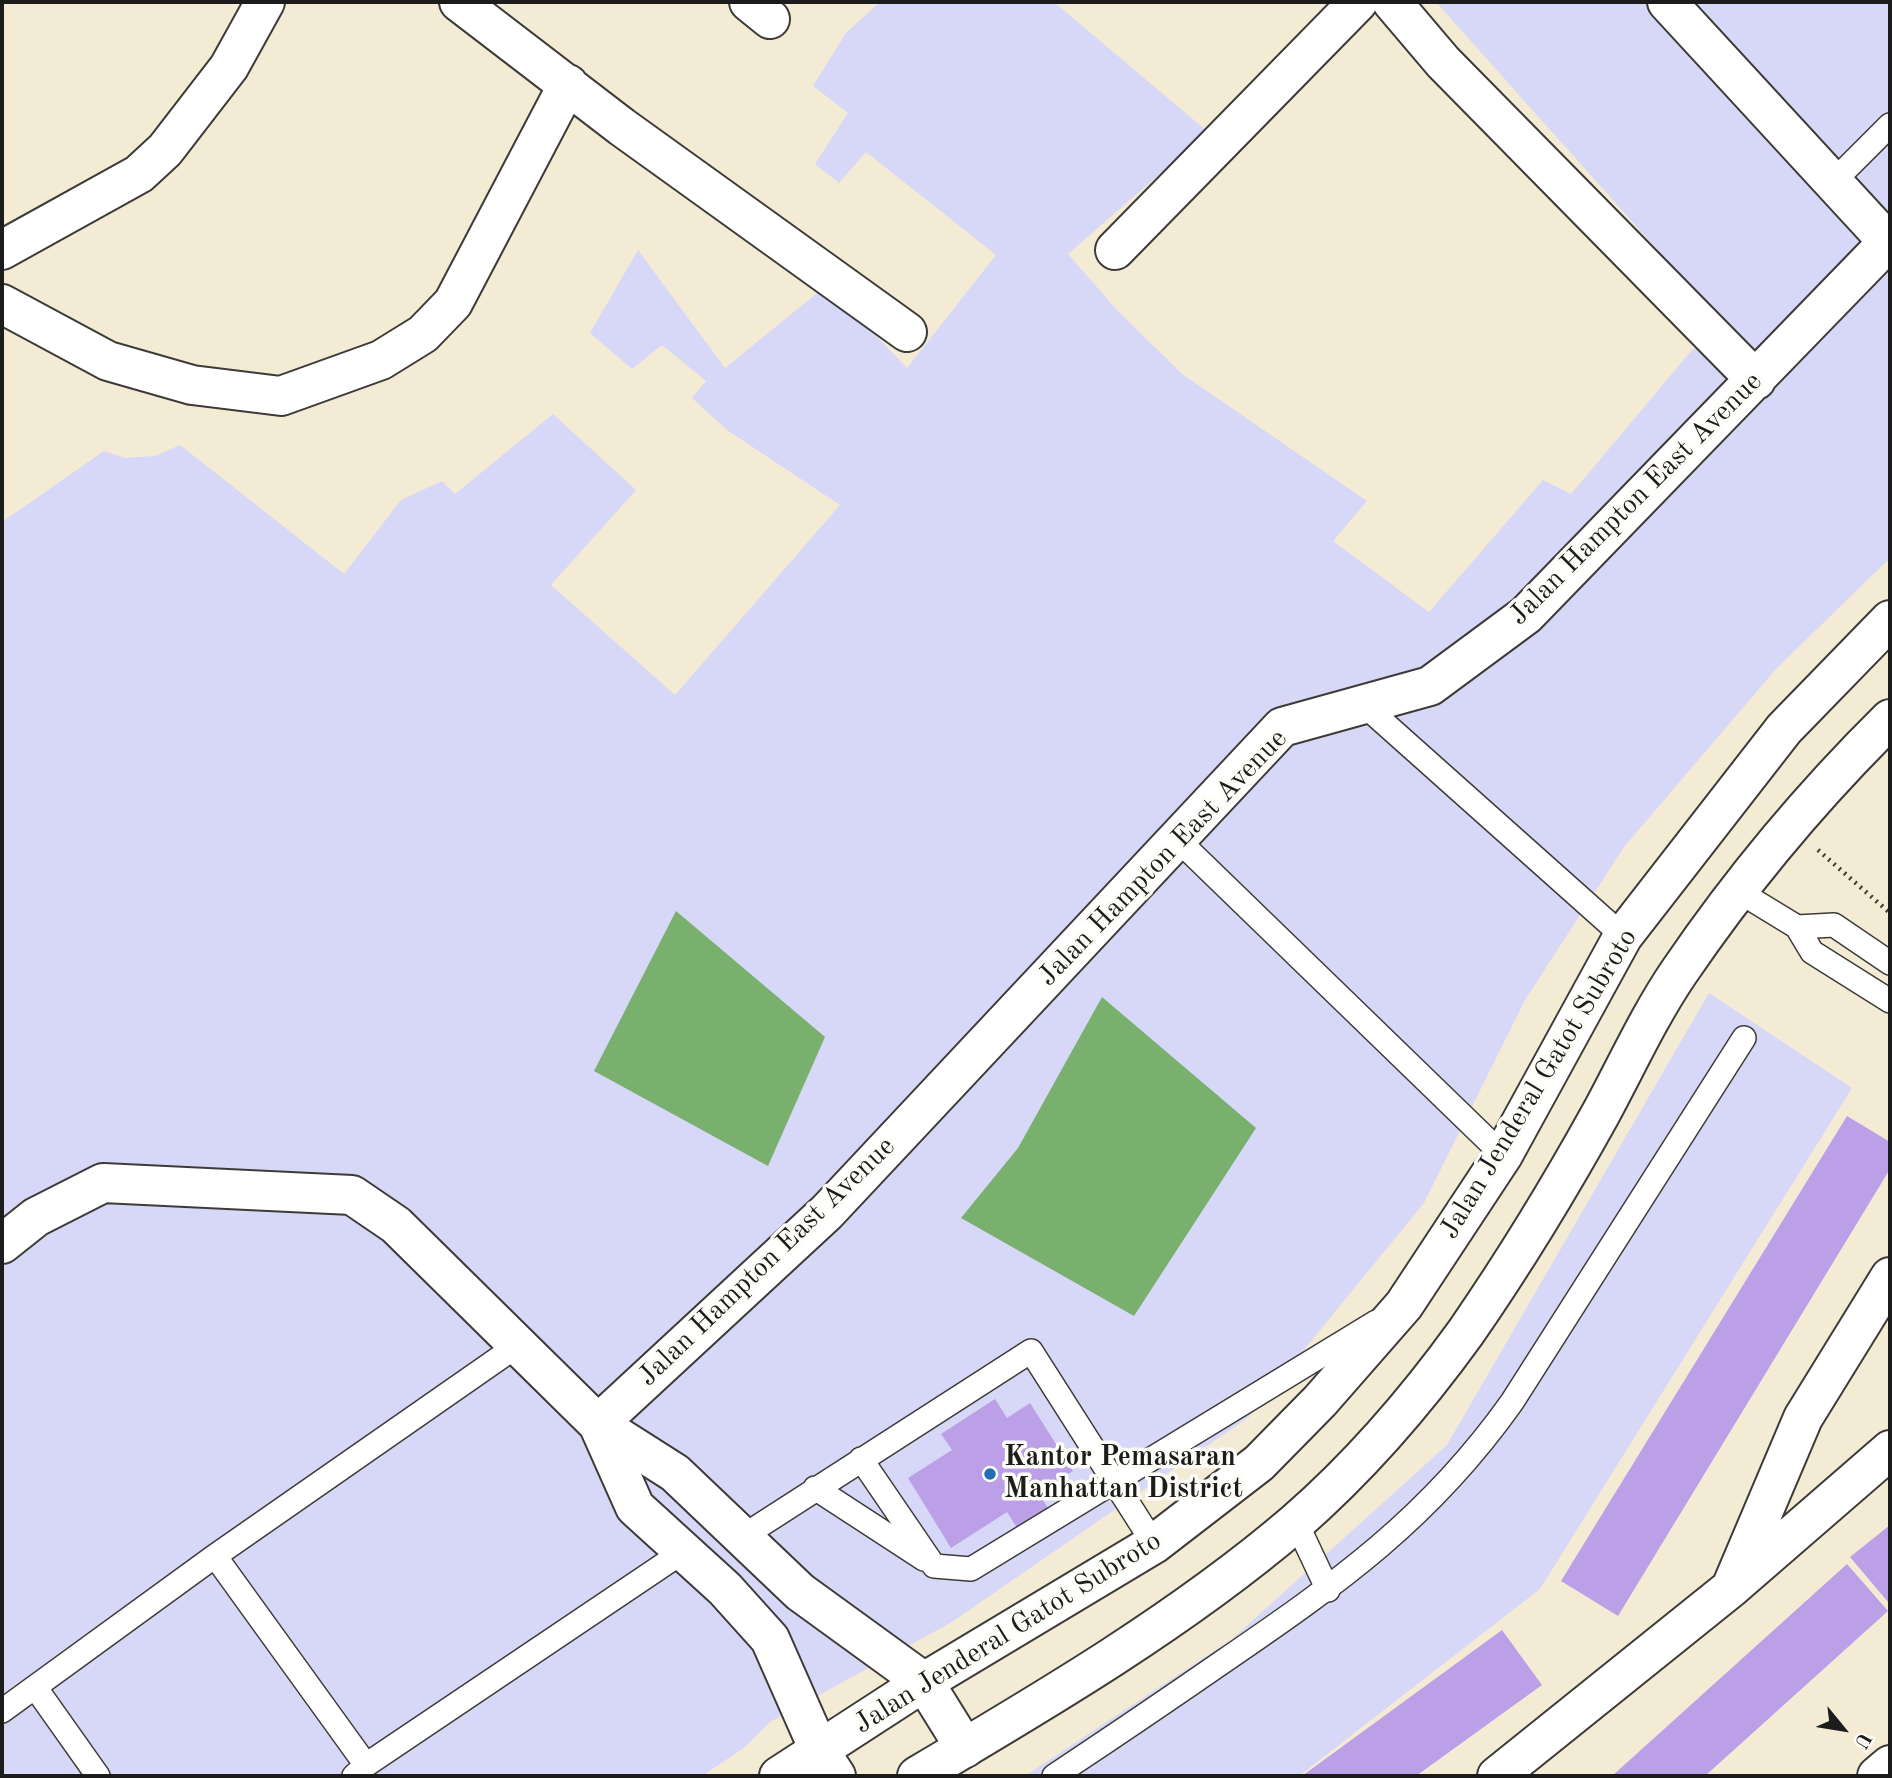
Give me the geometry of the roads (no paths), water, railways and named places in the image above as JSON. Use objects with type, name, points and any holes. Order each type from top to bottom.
[{"type":"street","points":[[2,250],[139,174],[165,150],[229,67],[265,2]]},
{"type":"street","points":[[459,2],[622,127],[907,332]]},
{"type":"street","points":[[1115,250],[1358,2]]},
{"type":"street","points":[[1392,2],[1443,62],[1756,380]]},
{"type":"street","points":[[1667,2],[1889,243]]},
{"type":"street","points":[[2,304],[108,360],[192,385],[281,396],[381,360],[423,334],[453,303],[568,84]]},
{"type":"street","name":"Jalan Hampton East Avenue","points":[[598,1424],[827,1212],[1282,727],[1430,686],[1526,615],[1889,243]]},
{"type":"street","name":"Jalan Jenderal Gatot Subroto","points":[[779,1776],[828,1763],[924,1682],[1154,1544],[1259,1463],[1320,1401],[1404,1305],[1503,1155],[1623,936],[1784,729],[1890,620]]},
{"type":"street","points":[[918,1776],[1164,1621],[1296,1522],[1376,1443],[1464,1334],[1551,1203],[1677,975],[1738,891],[1837,771],[1890,719]]},
{"type":"street","points":[[2,1244],[36,1217],[103,1182],[352,1195],[396,1225],[598,1424],[675,1473],[800,1592],[924,1682],[965,1748]]},
{"type":"street","points":[[1731,1588],[1803,1418],[1890,1277]]},
{"type":"street","points":[[598,1424],[635,1507],[725,1589],[770,1639],[828,1763]]},
{"type":"street","points":[[1497,1776],[1731,1588],[1890,1450]]},
{"type":"street","points":[[1877,1776],[1890,1765]]},
{"type":"lane","points":[[1833,182],[1890,125]]},
{"type":"lane","points":[[1364,705],[1623,936]]},
{"type":"lane","points":[[1177,839],[1503,1155]]},
{"type":"lane","points":[[1738,891],[1797,927],[1812,952],[1890,1001]]},
{"type":"lane","points":[[1797,927],[1834,925],[1890,963]]},
{"type":"lane","points":[[1054,1776],[1328,1590],[1384,1545],[1477,1452],[1512,1402],[1744,1038]]},
{"type":"lane","points":[[815,1488],[934,1566],[971,1569],[1404,1305]]},
{"type":"lane","points":[[2,1711],[215,1556],[518,1345]]},
{"type":"lane","points":[[743,1537],[815,1488],[1031,1351],[1154,1544]]},
{"type":"lane","points":[[861,1459],[934,1566]]},
{"type":"lane","points":[[1296,1522],[1328,1590]]},
{"type":"lane","points":[[215,1556],[360,1770],[684,1551]]},
{"type":"lane","points":[[35,1687],[98,1776]]},
{"type":"place","name":"Kantor Pemasaran Manhattan District","points":[[990,1474]]}]
